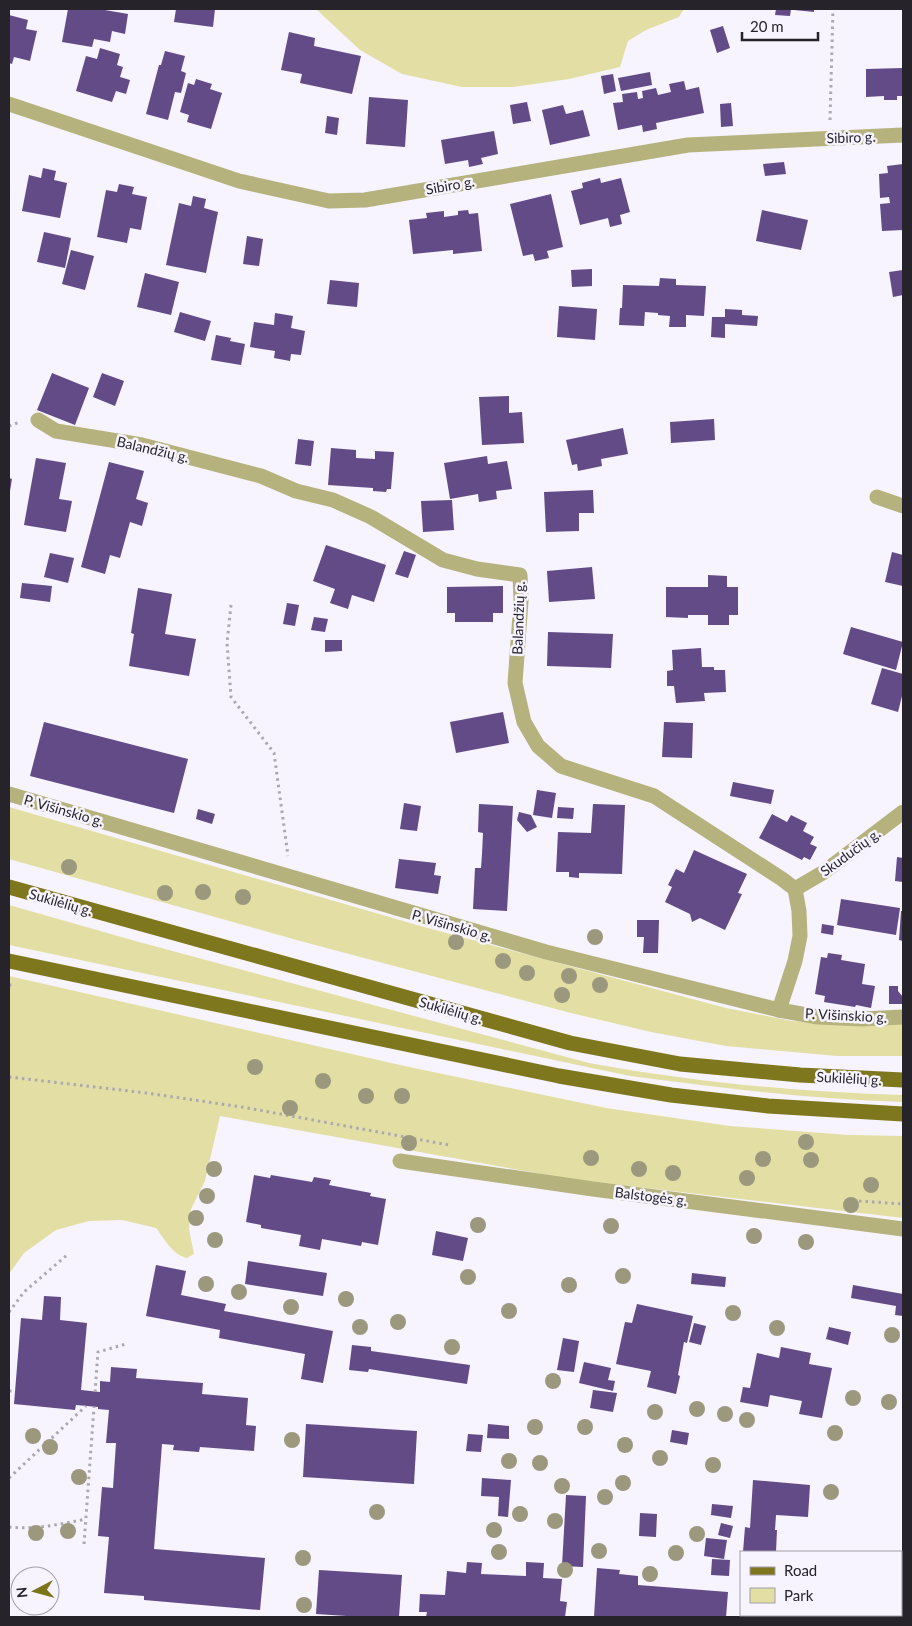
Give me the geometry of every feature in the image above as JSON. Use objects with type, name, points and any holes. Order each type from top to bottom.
[{"type":"main road","name":"Sukilėlių g.","points":[[9,887],[570,1043],[680,1064],[800,1075],[903,1080]]},
{"type":"main road","points":[[9,961],[558,1076],[671,1095],[768,1106],[903,1114]]},
{"type":"street","name":"Sibiro g.","points":[[9,104],[239,180],[330,201],[365,200],[688,145],[903,135]]},
{"type":"street","name":"Balandžių g.","points":[[38,420],[56,431],[142,445],[261,476],[296,491],[333,500],[371,517],[442,560],[477,569],[520,575],[521,601],[515,683],[524,722],[538,746],[561,766],[654,796],[795,889]]},
{"type":"street","points":[[877,498],[903,506]]},
{"type":"street","name":"P. Višinskio g.","points":[[9,794],[546,952],[779,1010],[818,1017],[862,1019],[903,1017]]},
{"type":"street","name":"Skudučių g.","points":[[795,889],[824,872],[903,812]]},
{"type":"street","points":[[779,1010],[795,962],[800,936],[799,911],[795,889]]},
{"type":"street","name":"Balstogės g.","points":[[400,1161],[593,1189],[903,1229]]},
{"type":"path","points":[[830,138],[833,9]]},
{"type":"path","points":[[231,605],[227,643],[231,697],[274,753],[291,877]]},
{"type":"path","points":[[9,1077],[184,1098],[449,1145]]},
{"type":"path","points":[[856,1200],[903,1204]]},
{"type":"path","points":[[9,1312],[24,1292],[67,1255]]},
{"type":"path","points":[[95,1392],[98,1352],[126,1344]]},
{"type":"path","points":[[9,1390],[15,1391]]},
{"type":"path","points":[[9,1478],[86,1406]]},
{"type":"path","points":[[84,1544],[94,1407]]},
{"type":"path","points":[[9,1527],[22,1528],[52,1525],[86,1518]]},
{"type":"green space","points":[[316,9],[684,9],[679,17],[646,30],[628,41],[620,67],[569,79],[513,87],[462,87],[402,74],[360,50]]},
{"type":"green space","points":[[9,807],[424,927],[726,1008],[792,1021],[862,1026],[903,1024],[903,1056],[837,1056],[726,1046],[651,1032],[571,1013],[304,942],[9,859]]},
{"type":"green space","points":[[9,905],[139,942],[589,1063],[706,1081],[824,1091],[903,1095],[903,1102],[766,1092],[630,1076],[9,945]]},
{"type":"green space","points":[[9,976],[409,1067],[606,1108],[730,1126],[849,1135],[903,1136],[903,1218],[569,1179],[220,1116],[205,1181],[191,1209],[189,1229],[194,1254],[187,1258],[178,1254],[156,1228],[122,1220],[89,1221],[56,1230],[24,1253],[9,1274]]},
{"type":"building","points":[[68,9],[99,9],[128,14],[125,34],[112,31],[110,42],[94,39],[92,47],[62,42]]},
{"type":"building","points":[[176,9],[215,9],[213,27],[174,22]]},
{"type":"building","points":[[776,9],[791,9],[790,16],[775,15]]},
{"type":"building","points":[[814,9],[814,12],[794,10]]},
{"type":"building","points":[[9,15],[28,20],[26,29],[37,31],[30,61],[14,57],[12,64],[9,63]]},
{"type":"building","points":[[723,26],[730,48],[717,53],[710,30]]},
{"type":"building","points":[[289,32],[315,38],[314,46],[361,56],[352,94],[300,83],[302,74],[281,70]]},
{"type":"building","points":[[100,48],[120,54],[117,65],[123,67],[120,77],[130,80],[126,94],[116,91],[112,102],[76,91],[86,56],[97,59]]},
{"type":"building","points":[[165,51],[185,56],[181,71],[186,73],[181,93],[175,92],[168,120],[146,114],[159,65],[161,65]]},
{"type":"building","points":[[903,68],[903,96],[897,96],[897,100],[884,100],[884,96],[866,97],[866,69]]},
{"type":"building","points":[[650,72],[652,85],[621,91],[618,78]]},
{"type":"building","points":[[613,74],[616,91],[604,94],[601,76]]},
{"type":"building","points":[[196,79],[212,84],[210,89],[222,93],[211,129],[187,122],[189,115],[180,112],[188,83],[194,85]]},
{"type":"building","points":[[684,81],[686,90],[699,87],[704,113],[656,123],[657,129],[643,132],[642,125],[618,130],[613,103],[623,102],[622,94],[637,92],[638,99],[643,98],[642,91],[656,88],[658,95],[671,92],[669,84]]},
{"type":"building","points":[[369,97],[408,100],[405,147],[366,144]]},
{"type":"building","points":[[527,102],[531,121],[513,124],[510,105]]},
{"type":"building","points":[[731,103],[733,126],[721,127],[720,104]]},
{"type":"building","points":[[563,105],[566,114],[583,110],[590,136],[550,145],[542,110]]},
{"type":"building","points":[[327,116],[339,118],[337,135],[325,133]]},
{"type":"building","points":[[494,131],[498,154],[481,158],[483,164],[469,167],[468,160],[445,164],[441,140]]},
{"type":"building","points":[[784,162],[786,174],[765,176],[763,164]]},
{"type":"building","points":[[903,164],[903,230],[882,231],[880,204],[890,203],[889,197],[880,198],[879,174],[888,173],[887,166]]},
{"type":"building","points":[[43,168],[56,171],[54,180],[67,183],[60,218],[22,211],[29,175],[41,178]]},
{"type":"building","points":[[600,178],[601,183],[621,178],[630,212],[620,215],[622,224],[610,227],[608,218],[580,225],[571,191],[583,188],[582,183]]},
{"type":"building","points":[[119,184],[134,187],[132,194],[147,197],[141,230],[130,228],[127,243],[97,237],[106,190],[117,192]]},
{"type":"building","points":[[551,194],[563,247],[547,251],[549,258],[535,261],[533,254],[523,256],[510,204]]},
{"type":"building","points":[[193,196],[206,199],[204,208],[218,212],[206,273],[166,265],[179,203],[191,206]]},
{"type":"building","points":[[468,210],[469,214],[478,213],[482,251],[453,254],[453,250],[413,254],[409,220],[427,218],[426,213],[444,211],[444,217],[458,215],[458,211]]},
{"type":"building","points":[[762,210],[808,220],[801,250],[756,241]]},
{"type":"building","points":[[44,232],[71,238],[65,268],[37,262]]},
{"type":"building","points":[[247,236],[263,239],[259,266],[243,264]]},
{"type":"building","points":[[71,250],[94,256],[85,290],[62,284]]},
{"type":"building","points":[[592,269],[592,286],[572,287],[571,270]]},
{"type":"building","points":[[903,270],[903,295],[893,297],[889,272]]},
{"type":"building","points":[[145,273],[179,282],[171,315],[137,307]]},
{"type":"building","points":[[660,278],[676,279],[676,285],[706,286],[704,316],[686,315],[686,327],[669,327],[670,316],[645,312],[644,326],[619,325],[623,285],[659,286]]},
{"type":"building","points":[[330,280],[359,283],[357,307],[327,304]]},
{"type":"building","points":[[559,306],[597,309],[595,340],[557,337]]},
{"type":"building","points":[[725,309],[742,310],[742,315],[758,316],[757,326],[725,324],[725,338],[711,337],[712,317],[725,317]]},
{"type":"building","points":[[180,312],[211,321],[205,341],[174,332]]},
{"type":"building","points":[[275,313],[293,316],[291,328],[305,331],[301,355],[291,354],[290,361],[274,358],[275,351],[250,347],[254,322],[274,325]]},
{"type":"building","points":[[216,335],[231,338],[230,341],[245,344],[241,365],[211,360]]},
{"type":"building","points":[[52,373],[89,388],[75,425],[37,410]]},
{"type":"building","points":[[102,373],[124,381],[115,406],[93,397]]},
{"type":"building","points":[[509,396],[509,413],[522,412],[524,443],[482,445],[479,397]]},
{"type":"building","points":[[714,419],[715,440],[671,443],[670,422]]},
{"type":"building","points":[[623,428],[628,454],[601,459],[602,466],[578,471],[577,464],[572,465],[566,440]]},
{"type":"building","points":[[298,439],[314,441],[311,466],[295,464]]},
{"type":"building","points":[[331,448],[356,450],[356,458],[375,459],[375,451],[394,452],[391,489],[387,489],[386,492],[373,491],[373,488],[328,485]]},
{"type":"building","points":[[487,456],[488,464],[507,461],[512,489],[496,491],[497,499],[479,502],[478,494],[450,499],[444,463]]},
{"type":"building","points":[[36,458],[66,463],[59,499],[72,501],[66,532],[24,525]]},
{"type":"building","points":[[109,462],[144,471],[136,499],[148,503],[142,526],[130,522],[120,558],[110,555],[105,574],[81,567]]},
{"type":"building","points":[[9,478],[12,479],[10,491],[9,490]]},
{"type":"building","points":[[593,490],[594,513],[579,513],[579,531],[546,532],[544,492]]},
{"type":"building","points":[[452,500],[454,530],[423,532],[421,501]]},
{"type":"building","points":[[326,545],[386,565],[374,602],[352,595],[348,609],[330,603],[335,589],[313,581]]},
{"type":"building","points":[[404,551],[416,555],[408,578],[395,574]]},
{"type":"building","points":[[892,552],[903,555],[903,586],[885,582]]},
{"type":"building","points":[[50,553],[74,558],[68,583],[44,577]]},
{"type":"building","points":[[592,567],[595,599],[549,602],[547,571]]},
{"type":"building","points":[[708,575],[727,576],[727,587],[738,587],[738,615],[729,615],[729,625],[708,625],[708,615],[688,615],[688,618],[666,617],[666,587],[708,587]]},
{"type":"building","points":[[22,583],[52,586],[50,602],[20,598]]},
{"type":"building","points":[[503,586],[503,613],[493,613],[493,622],[455,622],[455,613],[447,613],[447,587]]},
{"type":"building","points":[[138,588],[172,594],[165,634],[196,639],[189,676],[129,666],[134,634],[131,633]]},
{"type":"building","points":[[287,603],[299,605],[295,626],[283,624]]},
{"type":"building","points":[[314,617],[328,619],[325,632],[311,630]]},
{"type":"building","points":[[851,627],[903,642],[896,670],[843,654]]},
{"type":"building","points":[[548,632],[613,634],[611,668],[547,666]]},
{"type":"building","points":[[325,640],[342,640],[342,651],[325,652]]},
{"type":"building","points":[[701,648],[702,667],[714,667],[714,670],[725,670],[726,692],[704,693],[705,701],[676,703],[674,686],[667,686],[667,671],[673,670],[672,650]]},
{"type":"building","points":[[882,668],[903,674],[903,692],[898,712],[871,704]]},
{"type":"building","points":[[503,712],[509,743],[456,753],[450,722]]},
{"type":"building","points":[[44,722],[188,759],[174,813],[30,776]]},
{"type":"building","points":[[664,722],[693,723],[692,758],[662,757]]},
{"type":"building","points":[[733,782],[774,790],[771,804],[730,796]]},
{"type":"building","points":[[537,790],[556,793],[552,818],[533,815]]},
{"type":"building","points":[[404,803],[421,806],[417,831],[400,829]]},
{"type":"building","points":[[479,804],[513,806],[507,911],[473,909],[475,868],[481,868],[482,854],[483,833],[478,832]]},
{"type":"building","points":[[593,804],[625,805],[622,874],[579,873],[579,878],[569,877],[569,872],[556,872],[558,832],[591,833]]},
{"type":"building","points":[[558,807],[574,808],[573,819],[557,818]]},
{"type":"building","points":[[198,809],[215,814],[212,824],[196,819]]},
{"type":"building","points":[[519,812],[531,815],[537,827],[527,832],[517,820]]},
{"type":"building","points":[[772,814],[787,822],[791,815],[807,823],[803,831],[814,837],[810,844],[817,847],[810,860],[804,857],[802,860],[759,838]]},
{"type":"building","points":[[694,850],[747,874],[738,893],[742,894],[725,930],[700,918],[692,922],[690,914],[665,902],[672,887],[668,885],[676,869],[684,873]]},
{"type":"building","points":[[897,857],[903,858],[903,882],[895,881]]},
{"type":"building","points":[[399,859],[436,863],[434,875],[441,876],[438,894],[395,888]]},
{"type":"building","points":[[841,899],[900,908],[896,935],[837,925]]},
{"type":"building","points":[[901,911],[903,911],[903,941],[899,940]]},
{"type":"building","points":[[637,920],[659,920],[658,953],[643,953],[644,937],[637,937]]},
{"type":"building","points":[[822,924],[834,926],[833,935],[821,933]]},
{"type":"building","points":[[828,953],[842,955],[841,960],[865,964],[862,984],[875,986],[871,1008],[824,1002],[825,996],[815,994],[821,957],[827,958]]},
{"type":"building","points":[[889,986],[898,986],[898,991],[903,997],[903,1004],[889,1004]]},
{"type":"building","points":[[254,1175],[270,1178],[271,1175],[312,1182],[314,1177],[331,1180],[329,1185],[371,1193],[370,1196],[386,1199],[378,1245],[362,1242],[361,1246],[322,1239],[320,1250],[299,1246],[301,1235],[261,1228],[261,1225],[246,1222]]},
{"type":"building","points":[[436,1231],[468,1238],[463,1261],[432,1255]]},
{"type":"building","points":[[248,1261],[327,1273],[323,1296],[245,1284]]},
{"type":"building","points":[[156,1265],[186,1271],[181,1295],[226,1304],[224,1311],[333,1331],[323,1383],[301,1379],[305,1354],[219,1338],[220,1330],[146,1316]]},
{"type":"building","points":[[692,1273],[726,1277],[725,1287],[691,1284]]},
{"type":"building","points":[[853,1285],[903,1294],[903,1316],[895,1315],[896,1306],[851,1298]]},
{"type":"building","points":[[44,1296],[61,1297],[60,1320],[87,1323],[81,1390],[100,1392],[100,1381],[110,1382],[111,1367],[137,1369],[136,1378],[203,1383],[202,1394],[248,1398],[246,1425],[256,1426],[254,1451],[200,1447],[199,1452],[173,1450],[174,1445],[162,1444],[154,1549],[265,1558],[260,1610],[144,1600],[144,1596],[104,1593],[109,1537],[98,1536],[102,1487],[113,1488],[116,1443],[106,1443],[109,1410],[76,1405],[75,1410],[14,1404],[21,1318],[42,1320]]},
{"type":"building","points":[[637,1304],[693,1316],[687,1343],[684,1342],[676,1394],[647,1387],[651,1371],[616,1364],[625,1322],[632,1323]]},
{"type":"building","points":[[694,1323],[706,1326],[701,1345],[689,1342]]},
{"type":"building","points":[[829,1327],[851,1332],[848,1345],[826,1339]]},
{"type":"building","points":[[563,1338],[579,1341],[574,1372],[557,1370]]},
{"type":"building","points":[[352,1345],[371,1347],[371,1351],[470,1365],[467,1384],[369,1369],[368,1372],[349,1370]]},
{"type":"building","points":[[781,1347],[811,1353],[809,1364],[832,1368],[822,1418],[799,1414],[802,1401],[770,1395],[768,1407],[740,1402],[743,1387],[750,1388],[757,1353],[779,1358]]},
{"type":"building","points":[[584,1362],[611,1368],[608,1380],[615,1381],[613,1391],[579,1383]]},
{"type":"building","points":[[593,1390],[617,1393],[613,1412],[590,1408]]},
{"type":"building","points":[[306,1424],[417,1431],[414,1484],[303,1477]]},
{"type":"building","points":[[488,1424],[509,1426],[509,1439],[487,1438]]},
{"type":"building","points":[[672,1430],[689,1433],[687,1445],[670,1442]]},
{"type":"building","points":[[468,1434],[483,1435],[481,1452],[466,1451]]},
{"type":"building","points":[[482,1478],[511,1480],[508,1517],[498,1516],[499,1497],[481,1496]]},
{"type":"building","points":[[753,1480],[810,1485],[808,1517],[776,1515],[776,1551],[743,1551],[745,1527],[750,1528]]},
{"type":"building","points":[[566,1495],[586,1496],[583,1567],[562,1566]]},
{"type":"building","points":[[712,1504],[733,1506],[731,1518],[711,1515]]},
{"type":"building","points":[[640,1513],[657,1514],[656,1537],[639,1536]]},
{"type":"building","points":[[721,1523],[733,1526],[730,1538],[718,1535]]},
{"type":"building","points":[[706,1538],[727,1540],[724,1559],[704,1556]]},
{"type":"building","points":[[712,1559],[730,1560],[729,1576],[711,1575]]},
{"type":"building","points":[[467,1562],[482,1563],[481,1574],[526,1576],[526,1562],[544,1563],[543,1578],[562,1579],[560,1601],[567,1602],[565,1617],[426,1617],[427,1612],[419,1612],[420,1594],[445,1595],[447,1571],[466,1573]]},
{"type":"building","points":[[597,1568],[620,1570],[619,1574],[638,1576],[638,1585],[728,1592],[726,1617],[594,1617]]},
{"type":"building","points":[[319,1570],[402,1575],[399,1617],[316,1614]]},
{"type":"building","points":[[903,1586],[903,1617],[843,1617],[902,1616]]},
{"type":"building","points":[[752,1616],[815,1616],[815,1617]]}]
